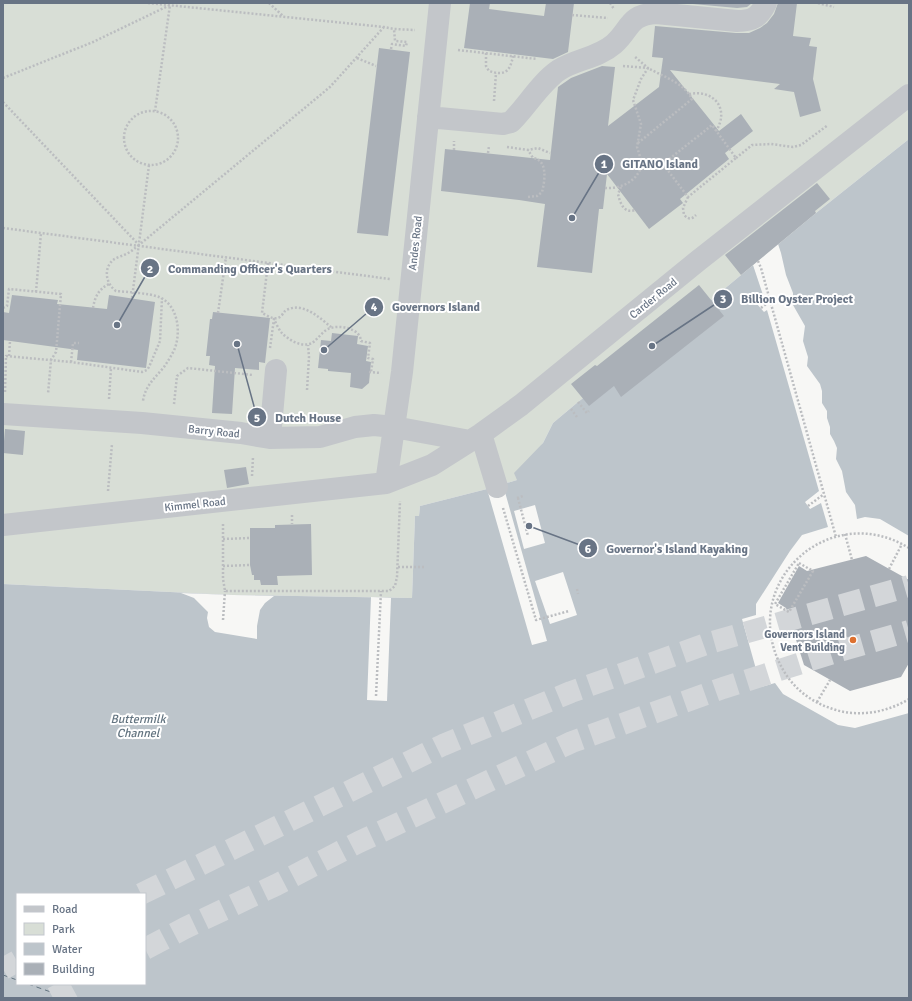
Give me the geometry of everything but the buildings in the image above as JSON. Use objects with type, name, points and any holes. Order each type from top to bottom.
[{"type":"street","name":"Andes Road","points":[[393,480],[394,427],[402,372],[440,3]]},
{"type":"street","points":[[428,117],[503,124],[511,122],[559,70],[601,53],[614,44],[639,16],[656,13],[747,21],[756,17],[766,3]]},
{"type":"street","name":"Carder Road","points":[[393,480],[432,465],[521,405],[705,255],[909,95]]},
{"type":"street","points":[[267,367],[270,438]]},
{"type":"street","name":"Barry Road","points":[[3,414],[142,423],[241,433],[270,438],[320,437],[355,427],[374,425],[475,437]]},
{"type":"street","points":[[475,437],[497,487]]},
{"type":"street","name":"Kimmel Road","points":[[3,525],[393,480]]},
{"type":"path","points":[[148,3],[384,26],[394,29],[438,31]]},
{"type":"path","points":[[269,3],[282,16]]},
{"type":"path","points":[[818,3],[834,7]]},
{"type":"path","points":[[3,78],[93,42],[170,6]]},
{"type":"path","points":[[155,111],[170,6]]},
{"type":"path","points":[[572,15],[612,19],[621,24],[625,32]]},
{"type":"path","points":[[142,423],[144,398],[147,387],[164,367],[175,347],[178,330],[176,317],[172,307],[158,296],[116,291],[109,284],[106,275],[107,269],[113,260],[129,253],[330,87],[384,26]]},
{"type":"path","points":[[391,49],[392,44],[406,46],[407,42],[395,41],[394,29]]},
{"type":"path","points":[[486,53],[486,66],[489,72],[496,74],[508,70],[511,66],[513,56]]},
{"type":"path","points":[[357,58],[376,66]]},
{"type":"path","points":[[605,188],[621,187],[635,177],[641,167],[642,163],[637,147],[641,124],[633,100],[641,79],[648,68],[674,81],[690,94],[692,99],[638,143]]},
{"type":"path","points":[[491,123],[496,74]]},
{"type":"path","points":[[690,94],[697,92],[707,94],[719,103],[721,107],[721,118],[720,124],[716,131]]},
{"type":"path","points":[[3,102],[139,245]]},
{"type":"path","points":[[146,111],[155,111],[166,116],[175,126],[178,135],[177,144],[174,152],[168,159],[160,164],[149,165],[142,164],[134,160],[124,145],[123,136],[125,129],[133,117],[146,111]]},
{"type":"path","points":[[642,163],[650,167],[663,164],[712,125],[736,158]]},
{"type":"path","points":[[696,215],[690,219],[684,215],[683,208],[688,197],[752,145],[771,144],[793,147],[801,145],[828,125]]},
{"type":"path","points":[[448,140],[461,142]]},
{"type":"path","points":[[454,141],[454,150]]},
{"type":"path","points":[[482,144],[497,146]]},
{"type":"path","points":[[488,153],[489,145]]},
{"type":"path","points":[[505,147],[528,150],[538,148],[550,153]]},
{"type":"path","points":[[528,150],[533,158],[538,159],[543,164],[544,173],[542,192],[537,196],[528,198]]},
{"type":"path","points":[[663,164],[688,197]]},
{"type":"path","points":[[132,298],[149,165]]},
{"type":"path","points":[[621,187],[618,194],[623,207],[626,210],[635,210]]},
{"type":"path","points":[[3,228],[411,282]]},
{"type":"path","points":[[36,292],[41,233]]},
{"type":"path","points":[[218,313],[226,257]]},
{"type":"path","points":[[758,261],[836,536]]},
{"type":"path","points":[[268,263],[262,313],[274,319],[281,332],[302,345],[313,342],[331,328],[338,327],[356,331],[360,336],[361,341],[370,343],[368,358],[373,359],[370,372],[382,373]]},
{"type":"path","points":[[93,308],[97,293],[109,284]]},
{"type":"path","points":[[3,308],[7,306],[9,289],[61,294],[56,352],[51,360],[46,417]]},
{"type":"path","points":[[6,356],[71,362],[144,372],[149,367],[160,341],[162,298]]},
{"type":"path","points":[[761,308],[770,301]]},
{"type":"path","points":[[274,319],[280,317],[284,311],[290,308],[300,308],[309,311],[331,328]]},
{"type":"path","points":[[173,426],[177,376],[188,368],[267,367],[274,319]]},
{"type":"path","points":[[3,414],[6,356],[10,341]]},
{"type":"path","points":[[71,362],[72,342],[79,343]]},
{"type":"path","points":[[307,390],[309,357],[308,344]]},
{"type":"path","points":[[106,421],[111,368]]},
{"type":"path","points":[[578,402],[587,412],[589,411]]},
{"type":"path","points":[[571,409],[577,416]]},
{"type":"path","points":[[108,488],[111,452]]},
{"type":"path","points":[[225,591],[389,591],[394,589],[398,567],[393,480]]},
{"type":"path","points":[[497,487],[536,620],[569,611]]},
{"type":"path","points":[[808,506],[824,494]]},
{"type":"path","points":[[518,498],[528,536]]},
{"type":"path","points":[[220,501],[224,539],[225,591],[223,620]]},
{"type":"path","points":[[292,517],[292,524]]},
{"type":"path","points":[[845,534],[852,560]]},
{"type":"path","points":[[909,548],[890,538],[871,534],[845,534],[836,536],[815,545],[796,560],[787,571],[775,594],[770,613],[770,633],[777,658],[786,675],[799,690],[816,702],[833,709],[858,714],[877,712],[909,699]]},
{"type":"path","points":[[224,539],[250,538]]},
{"type":"path","points":[[889,569],[902,544]]},
{"type":"path","points":[[796,560],[813,571],[789,612],[775,604],[799,563]]},
{"type":"path","points":[[224,566],[250,565]]},
{"type":"path","points":[[398,567],[426,567]]},
{"type":"path","points":[[577,589],[578,594]]},
{"type":"path","points":[[376,696],[381,591]]},
{"type":"path","points":[[816,702],[830,680]]},
{"type":"green space","points":[[3,3],[909,3],[909,139],[816,213],[711,300],[578,402],[553,423],[543,443],[517,480],[420,506],[419,516],[415,516],[412,598],[233,595],[3,584]]},
{"type":"water","name":"Buttermilk Channel","points":[[909,139],[909,998],[3,998],[3,584],[233,595],[412,598],[415,516],[419,516],[420,506],[517,480],[514,473],[543,443],[553,423],[578,402],[711,300],[816,213]]},
{"type":"pier","points":[[778,244],[786,275],[793,293],[793,305],[805,326],[803,341],[808,357],[807,366],[820,384],[822,391],[822,403],[827,411],[830,434],[837,448],[836,459],[842,471],[846,492],[855,505],[857,519],[865,517],[880,519],[909,536],[909,713],[855,728],[838,725],[783,694],[775,683],[761,687],[742,619],[756,615],[756,604],[802,535],[828,527],[821,503],[810,509],[805,502],[819,491],[767,310],[764,312],[757,304],[764,298],[753,265]]},
{"type":"pier","points":[[503,485],[547,641],[532,645],[487,489]]},
{"type":"pier","points":[[535,505],[545,543],[524,549],[514,511]]},
{"type":"pier","points":[[563,572],[577,615],[550,624],[535,581]]},
{"type":"pier","points":[[181,593],[274,596],[265,603],[260,610],[257,626],[257,639],[215,632],[209,627],[207,618],[208,612],[194,598]]},
{"type":"pier","points":[[371,597],[391,598],[387,701],[367,700]]},
{"type":"ferry route","points":[[3,975],[16,980]]},
{"type":"ferry route","points":[[31,985],[68,998]]},
{"type":"tunnel","points":[[143,893],[443,745],[571,692],[709,643],[909,586]]},
{"type":"tunnel","points":[[146,948],[185,928],[276,885],[359,842],[572,742],[723,688],[836,652],[909,631]]},
{"type":"tunnel","points":[[3,969],[16,962]]},
{"type":"tunnel","points":[[53,998],[77,985]]},
{"type":"place","name":"GITANO Island","points":[[572,218]]},
{"type":"place","name":"Commanding Officer's Quarters","points":[[117,325]]},
{"type":"place","name":"Dutch House","points":[[237,344]]},
{"type":"place","name":"Billion Oyster Project","points":[[652,346]]},
{"type":"place","name":"Governors Island","points":[[324,350]]},
{"type":"place","name":"Governor's Island Kayaking","points":[[529,526]]},
{"type":"place","name":"Governors Island Vent Building","points":[[853,640]]}]
